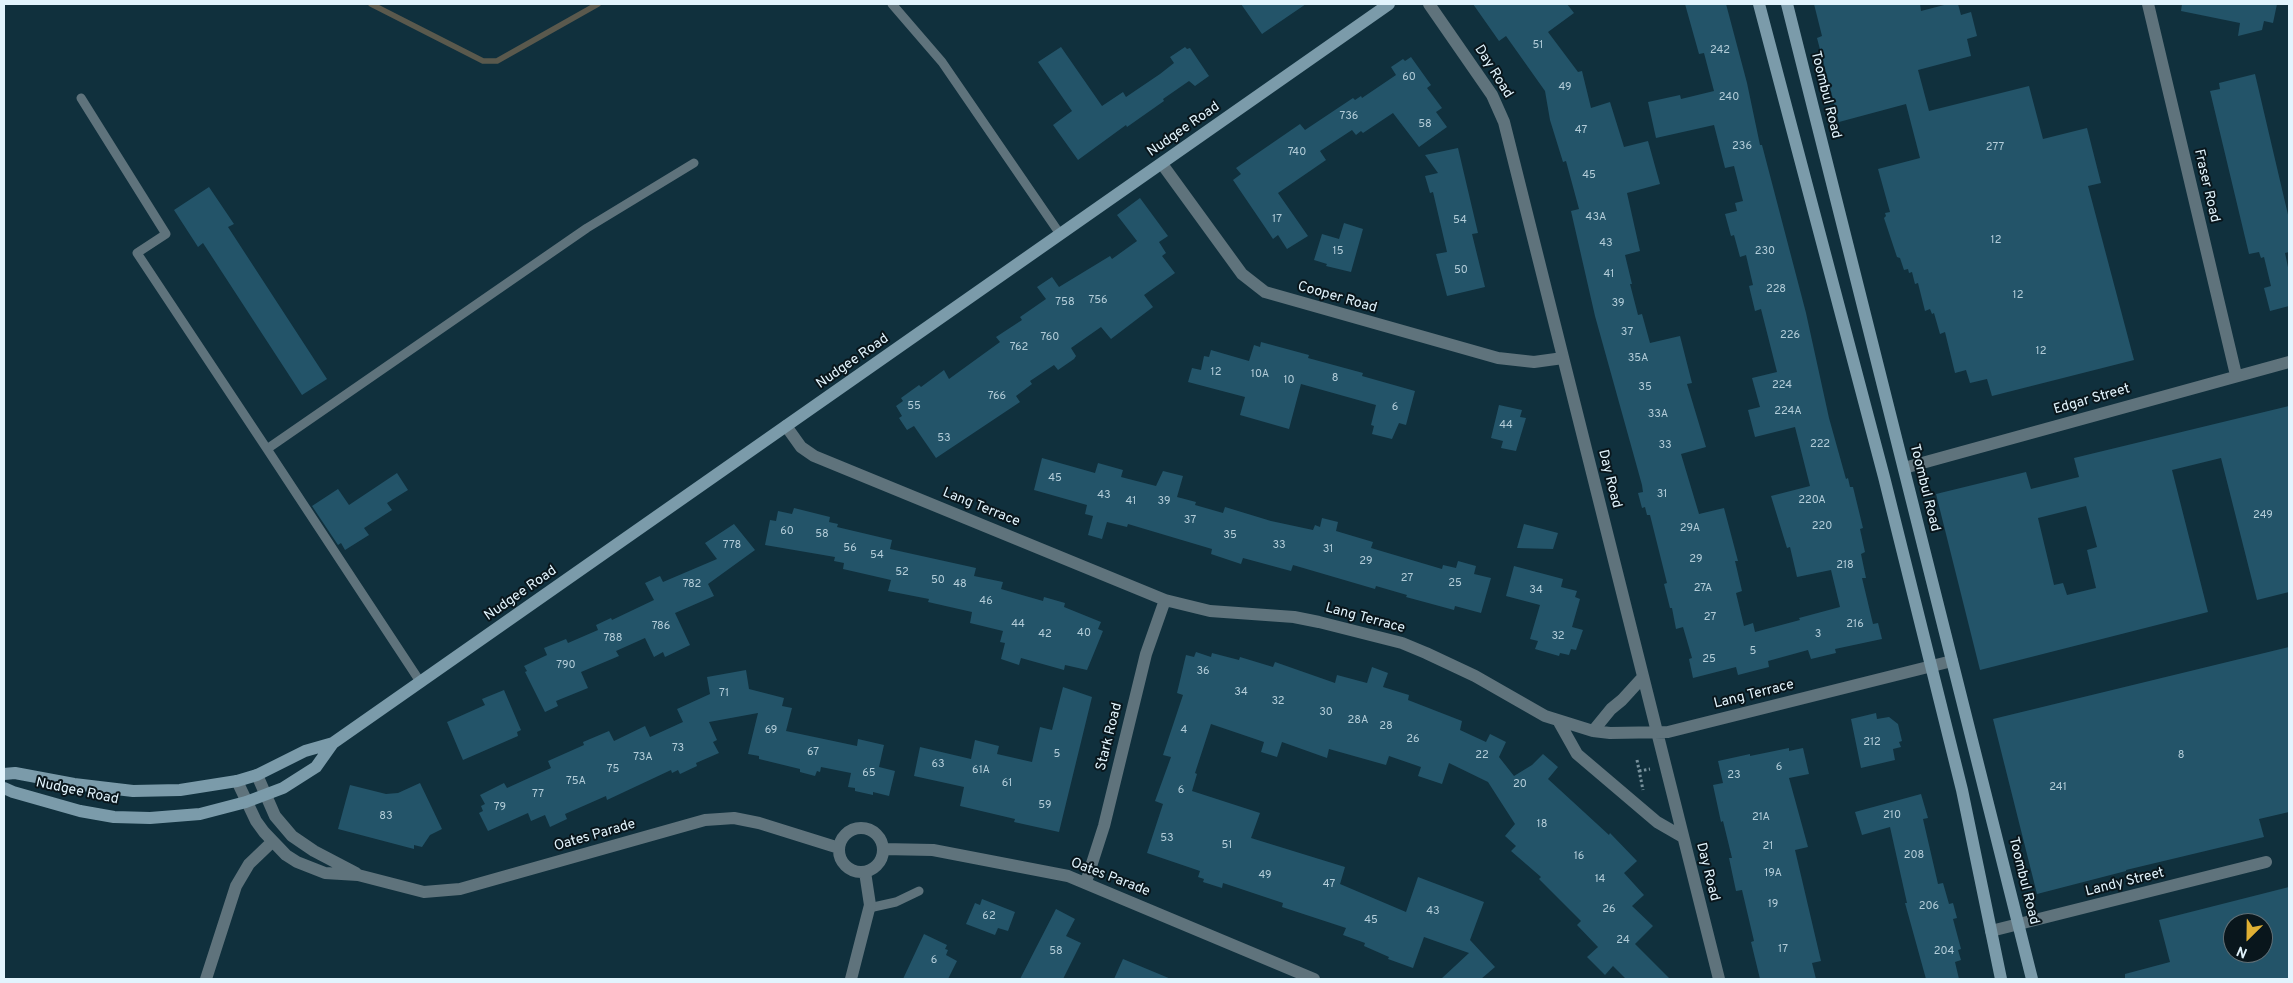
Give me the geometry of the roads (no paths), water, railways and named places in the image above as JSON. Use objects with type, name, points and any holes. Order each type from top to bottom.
[{"type":"main road","name":"Nudgee Road","points":[[4,774],[15,773],[74,784],[133,791],[180,790],[236,781],[257,775],[306,750],[333,743],[1389,4]]},
{"type":"main road","points":[[1759,4],[1884,477],[1931,666],[1972,833],[2001,979]]},
{"type":"main road","name":"Toombul Road","points":[[1787,4],[2032,979]]},
{"type":"main road","name":"Nudgee Road","points":[[4,788],[80,811],[114,817],[150,818],[200,814],[266,796],[301,778],[316,767],[333,743]]},
{"type":"street","name":"Day Road","points":[[1429,4],[1483,80],[1499,108],[1719,979]]},
{"type":"street","name":"Fraser Road","points":[[2148,4],[2236,375]]},
{"type":"street","name":"Cooper Road","points":[[1162,164],[1242,274],[1265,292],[1498,358],[1538,362],[1563,358]]},
{"type":"street","name":"Edgar Street","points":[[1904,468],[2236,375],[2289,362]]},
{"type":"street","name":"Lang Terrace","points":[[786,426],[801,447],[814,456],[1165,600],[1210,611],[1294,617],[1402,643],[1475,676],[1527,707],[1559,722],[1593,731],[1657,733],[1675,730],[1952,661]]},
{"type":"street","name":"Stark Road","points":[[1086,882],[1104,826],[1146,654],[1165,600]]},
{"type":"street","points":[[1593,731],[1611,709],[1643,677]]},
{"type":"street","points":[[1559,722],[1577,754],[1657,822],[1683,836]]},
{"type":"street","name":"Oates Parade","points":[[257,775],[277,818],[292,836],[314,851],[358,874],[424,892],[453,890],[705,820],[734,818],[759,823],[839,848]]},
{"type":"street","name":"Oates Parade","points":[[236,781],[256,821],[272,842],[286,855],[325,873],[358,874]]},
{"type":"street","points":[[858,828],[872,831],[878,836],[883,849],[880,862],[871,870],[858,872],[846,866],[839,855],[839,848],[845,835],[858,828]]},
{"type":"street","points":[[206,979],[236,886],[249,864],[272,842]]},
{"type":"street","name":"Oates Parade","points":[[883,849],[933,850],[1048,871],[1086,882],[1314,979]]},
{"type":"street","name":"Landy Street","points":[[1992,931],[2266,862]]},
{"type":"street","points":[[851,979],[869,908],[869,892],[865,872]]},
{"type":"lane","points":[[892,4],[942,62],[1060,234]]},
{"type":"lane","points":[[81,98],[166,234],[137,253],[421,683]]},
{"type":"lane","points":[[267,450],[579,233],[694,163]]},
{"type":"lane","points":[[869,908],[896,902],[919,891]]},
{"type":"waterway","points":[[371,4],[483,61],[497,61],[598,4]]}]
